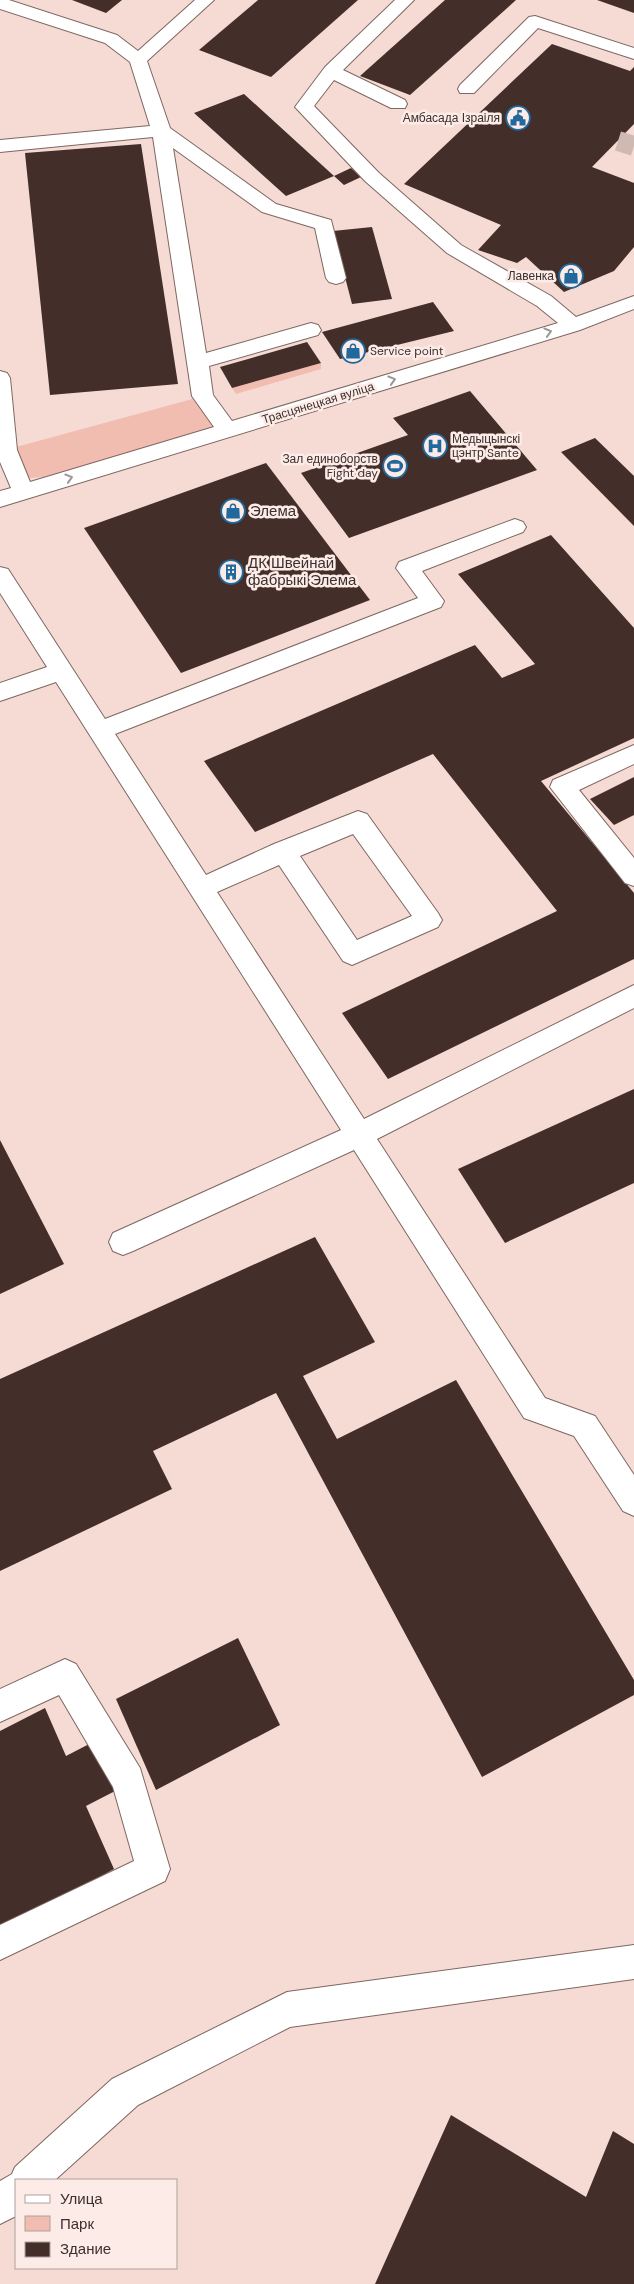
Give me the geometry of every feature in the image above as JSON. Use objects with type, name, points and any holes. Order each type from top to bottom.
[{"type":"street","points":[[138,60],[206,0]]},
{"type":"street","points":[[405,0],[330,71],[304,107],[354,160],[454,249],[544,301],[573,325]]},
{"type":"street","points":[[0,3],[111,39],[138,60],[161,131],[204,396],[227,430]]},
{"type":"street","points":[[466,89],[535,21],[634,54]]},
{"type":"street","points":[[330,71],[398,104]]},
{"type":"street","points":[[0,146],[161,131],[268,208],[324,224],[336,278]]},
{"type":"street","name":"Трасцянецкая вуліца","points":[[0,499],[573,325],[634,302]]},
{"type":"street","points":[[198,362],[311,330]]},
{"type":"street","points":[[0,378],[6,450],[23,492]]},
{"type":"street","points":[[99,731],[433,601],[407,568],[515,527]]},
{"type":"street","points":[[0,575],[60,672],[535,1408],[584,1426],[634,1501]]},
{"type":"street","points":[[0,692],[60,672]]},
{"type":"street","points":[[634,754],[562,787],[634,876]]},
{"type":"street","points":[[200,888],[283,852],[358,821],[429,920],[352,954],[283,852]]},
{"type":"street","points":[[123,1242],[359,1134],[634,996]]},
{"type":"street","points":[[0,1706],[65,1676],[128,1780],[154,1869],[0,1943]]},
{"type":"street","points":[[29,2179],[125,2092],[287,2010],[634,1962]]},
{"type":"street","points":[[0,2206],[15,2192]]},
{"type":"green space","points":[[321,363],[321,369],[236,394],[232,388]]},
{"type":"green space","points":[[196,398],[219,428],[45,477],[27,478],[16,447]]},
{"type":"building","points":[[72,0],[122,0],[106,13]]},
{"type":"building","points":[[258,0],[358,0],[271,77],[199,50]]},
{"type":"building","points":[[445,0],[516,0],[410,95],[360,76]]},
{"type":"building","points":[[597,0],[634,0],[634,13]]},
{"type":"building","points":[[552,44],[630,71],[634,67],[634,124],[592,167],[634,183],[634,247],[614,271],[564,292],[526,257],[517,263],[478,250],[501,225],[404,184]]},
{"type":"building","points":[[244,94],[334,176],[286,196],[194,113]]},
{"type":"building","points":[[141,144],[178,384],[50,395],[25,153]]},
{"type":"building","points":[[351,168],[361,177],[344,185],[334,176]]},
{"type":"building","points":[[372,227],[392,299],[352,304],[333,231]]},
{"type":"building","points":[[433,302],[454,331],[340,359],[322,332]]},
{"type":"building","points":[[307,342],[321,363],[232,388],[220,367]]},
{"type":"building","points":[[470,391],[537,470],[349,538],[301,473],[408,435],[393,418]]},
{"type":"building","points":[[595,438],[634,476],[634,526],[561,452]]},
{"type":"building","name":"ДК Швейнай фабрыкі Элема","points":[[266,463],[370,600],[181,673],[84,528]]},
{"type":"building","points":[[551,535],[634,628],[634,738],[541,781],[634,893],[634,959],[388,1079],[342,1013],[557,911],[433,754],[255,832],[204,761],[475,645],[502,678],[535,664],[458,574]]},
{"type":"building","points":[[634,777],[634,815],[614,825],[590,799]]},
{"type":"building","points":[[634,1089],[634,1183],[505,1243],[458,1169]]},
{"type":"building","points":[[0,1140],[64,1264],[0,1294]]},
{"type":"building","points":[[315,1237],[375,1342],[303,1376],[337,1439],[456,1380],[634,1680],[634,1695],[482,1777],[276,1393],[153,1451],[172,1489],[0,1571],[0,1379]]},
{"type":"building","points":[[238,1638],[280,1725],[156,1790],[116,1699]]},
{"type":"building","points":[[45,1708],[66,1756],[95,1741],[117,1790],[86,1806],[114,1869],[0,1932],[0,1731]]},
{"type":"building","points":[[451,2115],[586,2197],[613,2131],[634,2144],[634,2284],[375,2284]]},
{"type":"tunnel","points":[[618,141],[634,146]]},
{"type":"place","name":"Амбасада Ізраіля","points":[[518,118]]},
{"type":"place","name":"Лавенка","points":[[571,276]]},
{"type":"place","name":"Service point","points":[[353,351]]},
{"type":"place","name":"Медыцынскі цэнтр Sante","points":[[435,446]]},
{"type":"place","name":"Зал единоборств Fight day","points":[[395,466]]},
{"type":"place","name":"Элема","points":[[233,511]]},
{"type":"place","name":"ДК Швейнай фабрыкі Элема","points":[[231,572]]}]
